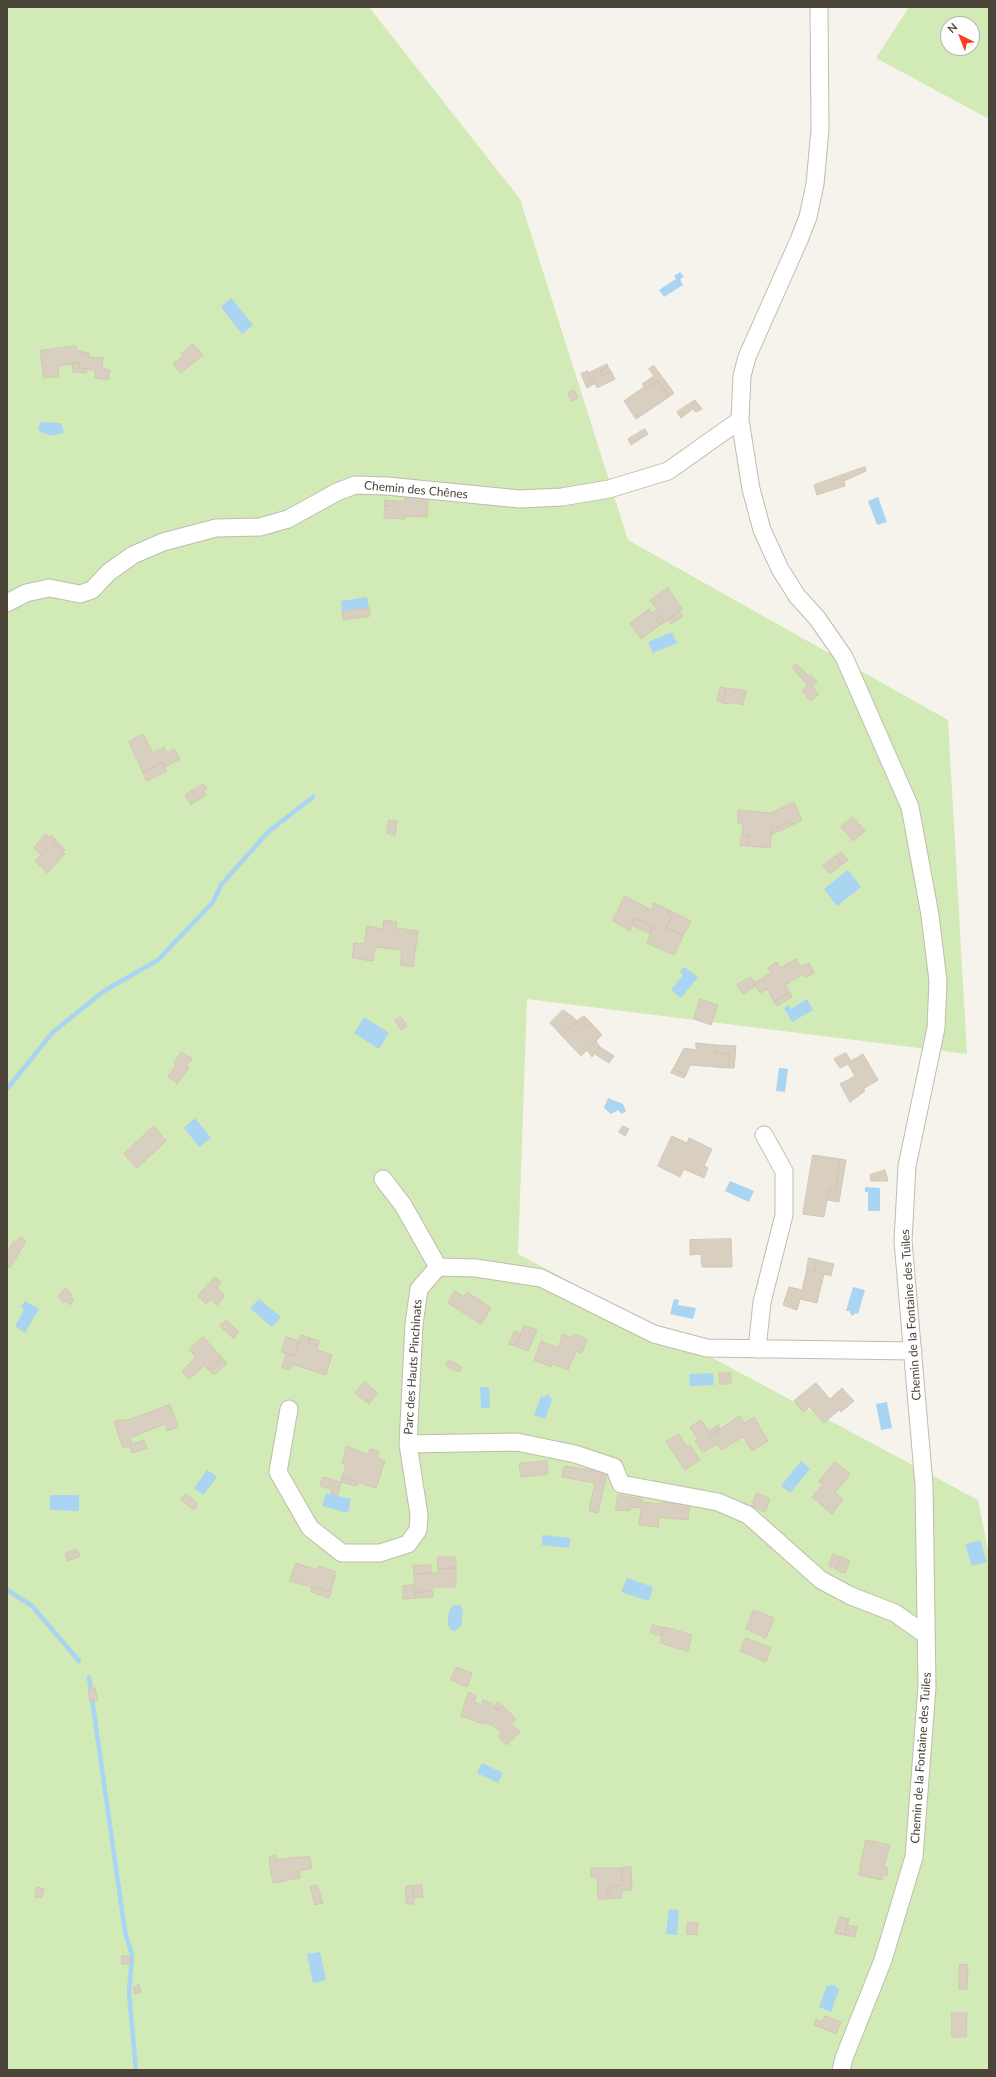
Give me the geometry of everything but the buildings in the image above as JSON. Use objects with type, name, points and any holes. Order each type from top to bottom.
[{"type":"street","name":"Chemin de la Fontaine des Tuiles","points":[[819,7],[820,130],[815,184],[808,217],[799,240],[747,357],[742,376],[740,420],[751,489],[762,530],[780,568],[797,596],[816,618],[844,657],[910,807],[930,915],[938,981],[936,1028],[907,1166],[904,1241],[924,1485],[928,1687],[914,1857],[883,1960],[840,2070]]},
{"type":"street","name":"Chemin des Chênes","points":[[7,603],[26,593],[49,588],[80,594],[92,590],[109,572],[133,555],[163,542],[216,528],[260,527],[288,519],[337,492],[355,485],[387,486],[520,499],[562,497],[609,489],[668,471],[740,420]]},
{"type":"street","points":[[757,1349],[762,1302],[784,1215],[784,1171],[764,1135]]},
{"type":"street","points":[[383,1178],[402,1205],[438,1266],[476,1268],[541,1278],[654,1334],[707,1348],[913,1351]]},
{"type":"street","name":"Parc des Hauts Pinchinats","points":[[289,1409],[278,1472],[310,1528],[342,1553],[380,1553],[408,1544],[418,1530],[419,1515],[408,1444],[414,1324],[419,1290],[438,1266]]},
{"type":"street","points":[[408,1444],[517,1442],[575,1454],[614,1467],[622,1484],[718,1502],[748,1515],[821,1580],[852,1596],[896,1613],[926,1635]]},
{"type":"green space","points":[[7,7],[369,7],[520,199],[628,540],[948,720],[967,1054],[527,999],[518,1254],[978,1500],[989,1555],[989,2070],[7,2070]]},
{"type":"green space","points":[[909,7],[989,7],[989,119],[876,58]]},
{"type":"water","points":[[680,272],[684,277],[680,279],[683,285],[664,297],[659,290],[676,279],[674,276]]},
{"type":"water","points":[[231,298],[253,325],[242,334],[221,307]]},
{"type":"water","points":[[40,422],[61,423],[64,432],[53,435],[44,434],[38,430]]},
{"type":"water","points":[[878,497],[887,522],[877,525],[868,501]]},
{"type":"water","points":[[367,597],[369,608],[342,612],[341,601]]},
{"type":"water","points":[[672,632],[677,643],[653,653],[648,642]]},
{"type":"water","points":[[848,870],[861,887],[837,906],[824,889]]},
{"type":"water","points":[[684,967],[698,977],[681,998],[671,990],[683,975],[680,972]]},
{"type":"water","points":[[807,999],[813,1010],[792,1022],[784,1008],[788,1005],[791,1009]]},
{"type":"water","points":[[364,1017],[389,1033],[379,1049],[354,1033]]},
{"type":"water","points":[[779,1068],[788,1069],[785,1092],[776,1091]]},
{"type":"water","points":[[608,1098],[623,1104],[626,1111],[622,1114],[618,1110],[611,1114],[604,1108]]},
{"type":"water","points":[[195,1118],[211,1138],[199,1147],[184,1128]]},
{"type":"water","points":[[730,1181],[754,1191],[749,1202],[725,1191]]},
{"type":"water","points":[[865,1187],[880,1188],[880,1211],[868,1211],[868,1192],[865,1192]]},
{"type":"water","points":[[853,1287],[865,1290],[858,1314],[856,1313],[852,1316],[849,1311],[846,1311]]},
{"type":"water","points":[[259,1299],[281,1317],[272,1327],[250,1308]]},
{"type":"water","points":[[674,1299],[679,1300],[678,1305],[696,1308],[693,1319],[670,1314]]},
{"type":"water","points":[[25,1301],[39,1309],[25,1333],[15,1326],[24,1310],[21,1307]]},
{"type":"water","points":[[713,1373],[714,1385],[690,1386],[689,1374]]},
{"type":"water","points":[[480,1387],[489,1387],[490,1408],[481,1408]]},
{"type":"water","points":[[549,1395],[552,1400],[545,1419],[534,1415],[541,1396],[544,1397]]},
{"type":"water","points":[[887,1402],[892,1428],[881,1430],[876,1404]]},
{"type":"water","points":[[801,1461],[810,1469],[790,1493],[781,1486]]},
{"type":"water","points":[[207,1470],[217,1477],[203,1495],[194,1488]]},
{"type":"water","points":[[326,1493],[351,1499],[348,1513],[322,1506]]},
{"type":"water","points":[[50,1495],[79,1495],[79,1511],[50,1510]]},
{"type":"water","points":[[542,1535],[570,1538],[569,1548],[542,1545]]},
{"type":"water","points":[[980,1540],[987,1562],[972,1566],[965,1544]]},
{"type":"water","points":[[627,1578],[653,1587],[649,1601],[621,1592]]},
{"type":"water","points":[[453,1605],[460,1605],[463,1609],[461,1626],[455,1631],[451,1630],[448,1624],[450,1610]]},
{"type":"water","points":[[482,1763],[503,1773],[498,1783],[477,1773]]},
{"type":"water","points":[[669,1909],[679,1910],[677,1935],[666,1934]]},
{"type":"water","points":[[320,1952],[326,1980],[313,1983],[307,1954]]},
{"type":"water","points":[[835,1985],[839,1990],[831,2012],[819,2007],[827,1986]]},
{"type":"waterway","points":[[7,1089],[53,1032],[104,991],[158,960],[213,902],[221,885],[268,832],[313,797]]},
{"type":"waterway","points":[[7,1590],[32,1606],[79,1661]]},
{"type":"waterway","points":[[89,1677],[125,1932],[132,1955],[129,1993],[136,2070]]}]
